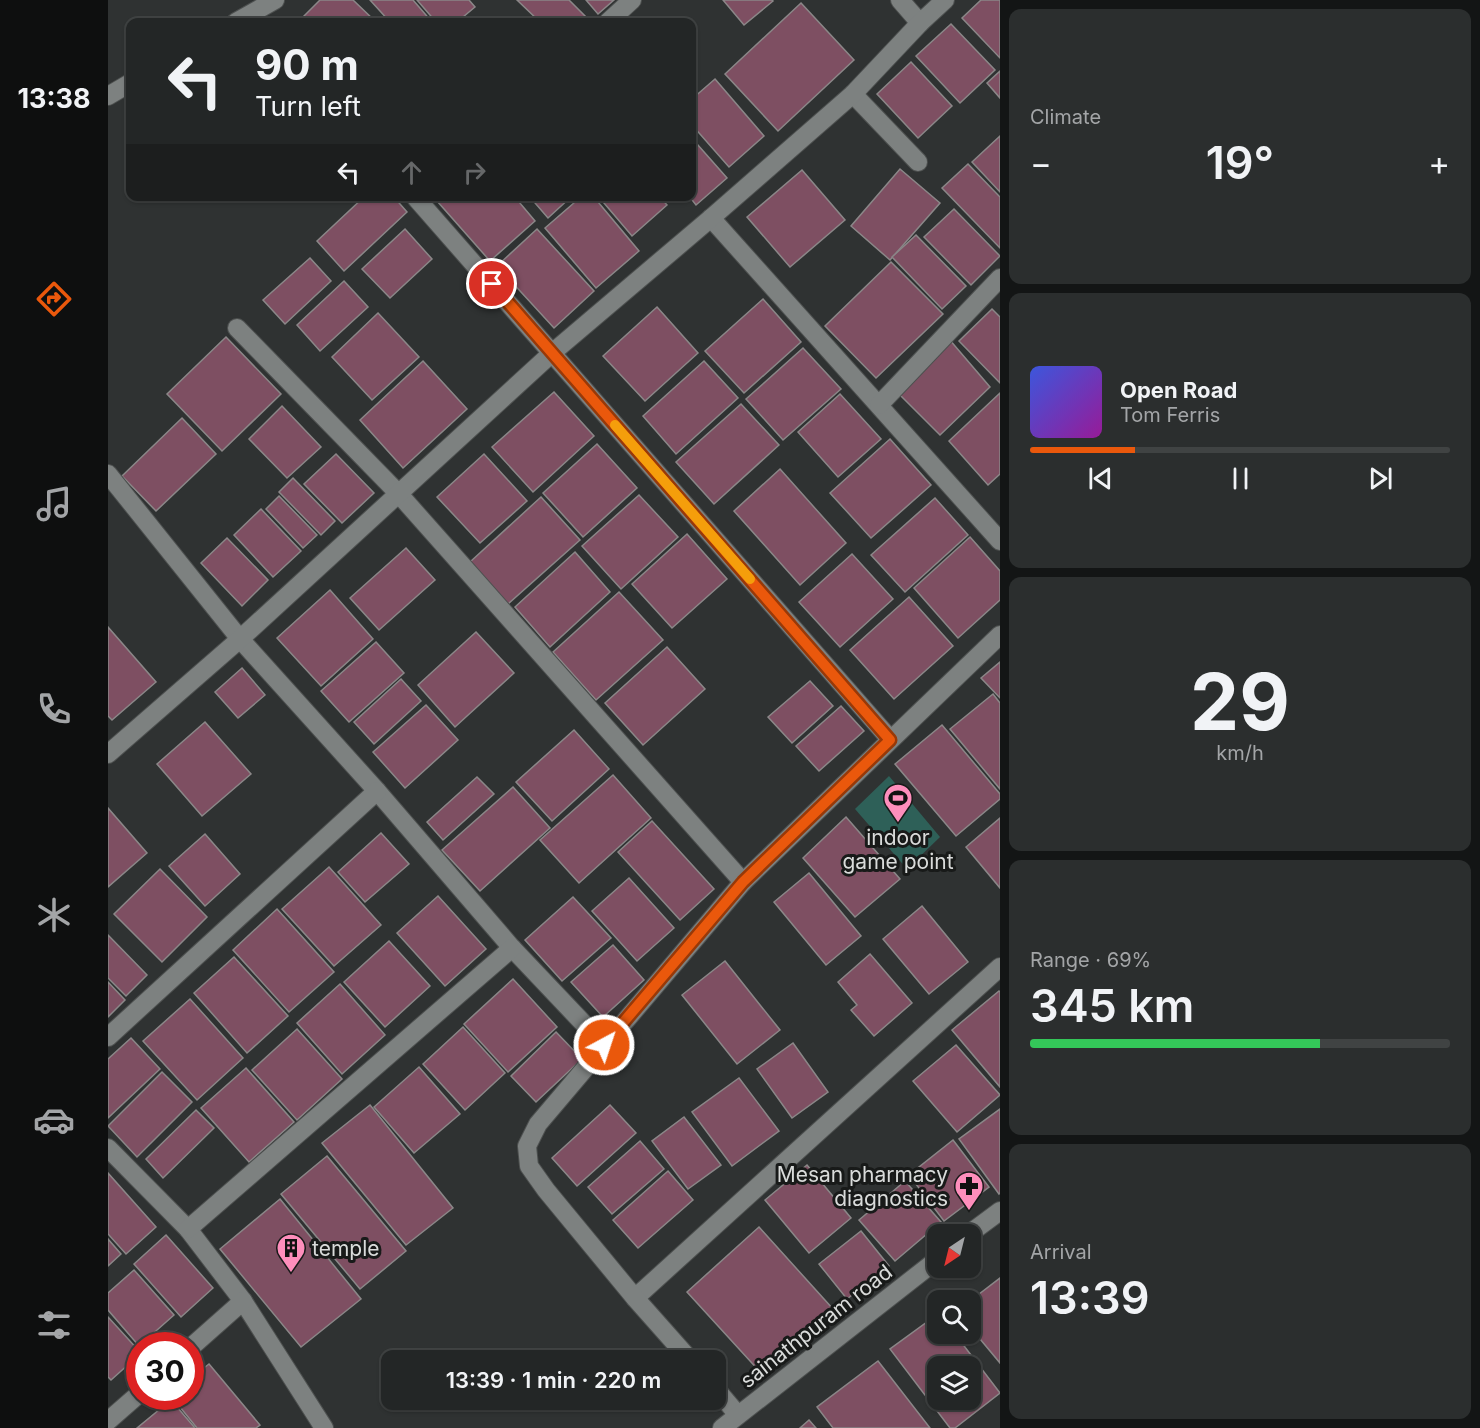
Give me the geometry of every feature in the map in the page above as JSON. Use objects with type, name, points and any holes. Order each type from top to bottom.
[{"type":"street","points":[[246,18],[275,0]]},
{"type":"street","points":[[612,18],[632,0]]},
{"type":"street","points":[[900,0],[920,23]]},
{"type":"street","points":[[108,754],[240,639],[552,353],[853,94],[945,0]]},
{"type":"street","points":[[108,96],[126,85]]},
{"type":"street","points":[[853,94],[918,162]]},
{"type":"street","points":[[419,201],[890,740]]},
{"type":"street","points":[[711,218],[1000,542]]},
{"type":"street","points":[[879,405],[997,286]]},
{"type":"street","points":[[237,328],[398,493],[743,882]]},
{"type":"street","points":[[108,474],[240,639],[377,791],[512,948],[604,1045]]},
{"type":"street","points":[[681,1350],[546,1190],[530,1166],[527,1146],[538,1124],[743,882],[1000,635]]},
{"type":"street","points":[[108,1037],[377,791]]},
{"type":"street","points":[[188,1229],[512,948]]},
{"type":"street","points":[[635,1298],[1000,967]]},
{"type":"street","points":[[109,1152],[188,1229],[243,1301],[324,1428]]},
{"type":"street","points":[[981,1225],[1000,1211]]},
{"type":"street","name":"sainathpuram road","points":[[722,1428],[927,1268]]},
{"type":"street","points":[[204,1336],[243,1301]]},
{"type":"street","points":[[726,1401],[738,1415]]},
{"type":"street","points":[[108,1421],[126,1405]]},
{"type":"green space","name":"indoor game point","points":[[889,776],[940,837],[907,869],[855,809]]},
{"type":"building","points":[[320,0],[353,0],[372,18],[302,18]]},
{"type":"building","points":[[370,0],[413,0],[429,18],[386,18]]},
{"type":"building","points":[[417,0],[469,0],[475,7],[462,18],[433,18]]},
{"type":"building","points":[[517,0],[569,0],[587,18],[536,18]]},
{"type":"building","points":[[586,0],[614,0],[598,14]]},
{"type":"building","points":[[723,0],[772,0],[773,1],[744,25]]},
{"type":"building","points":[[981,0],[1000,0],[1000,58],[962,18]]},
{"type":"building","points":[[801,3],[854,60],[778,131],[725,74]]},
{"type":"building","points":[[951,24],[995,70],[960,103],[916,56]]},
{"type":"building","points":[[911,62],[952,106],[918,138],[877,94]]},
{"type":"building","points":[[1000,71],[1000,98],[987,83]]},
{"type":"building","points":[[715,79],[764,136],[729,167],[696,130],[696,96]]},
{"type":"building","points":[[1000,136],[1000,192],[972,162]]},
{"type":"building","points":[[696,145],[727,178],[696,205],[693,201],[696,201]]},
{"type":"building","points":[[968,164],[1000,197],[1000,248],[942,188]]},
{"type":"building","points":[[900,169],[940,203],[890,260],[851,226]]},
{"type":"building","points":[[802,170],[845,220],[790,267],[747,217]]},
{"type":"building","points":[[360,201],[397,201],[407,212],[344,271],[317,241]]},
{"type":"building","points":[[437,201],[518,201],[535,221],[490,261]]},
{"type":"building","points":[[533,201],[567,201],[548,218]]},
{"type":"building","points":[[576,201],[597,201],[639,251],[596,288],[545,228]]},
{"type":"building","points":[[602,201],[663,201],[667,205],[632,236]]},
{"type":"building","points":[[954,209],[1000,256],[971,285],[924,237]]},
{"type":"building","points":[[405,229],[432,259],[390,298],[362,269]]},
{"type":"building","points":[[537,229],[594,291],[554,328],[497,266]]},
{"type":"building","points":[[916,235],[966,286],[942,309],[892,257]]},
{"type":"building","points":[[310,258],[331,281],[285,324],[263,300]]},
{"type":"building","points":[[891,262],[943,314],[876,378],[825,326]]},
{"type":"building","points":[[344,281],[368,307],[320,351],[297,325]]},
{"type":"building","points":[[763,299],[801,342],[744,393],[705,351]]},
{"type":"building","points":[[657,307],[698,353],[645,401],[603,356]]},
{"type":"building","points":[[992,309],[1000,317],[1000,383],[959,341]]},
{"type":"building","points":[[378,313],[419,357],[372,400],[332,357]]},
{"type":"building","points":[[226,337],[281,394],[222,451],[167,394]]},
{"type":"building","points":[[949,339],[990,387],[940,435],[899,394]]},
{"type":"building","points":[[803,348],[841,389],[783,440],[746,399]]},
{"type":"building","points":[[423,361],[467,409],[403,468],[360,420]]},
{"type":"building","points":[[704,361],[738,398],[676,454],[643,416]]},
{"type":"building","points":[[554,392],[594,436],[533,492],[492,447]]},
{"type":"building","points":[[1000,393],[1000,474],[988,485],[949,441]]},
{"type":"building","points":[[840,394],[881,439],[838,477],[798,432]]},
{"type":"building","points":[[741,404],[779,445],[714,504],[676,462]]},
{"type":"building","points":[[282,406],[321,447],[287,478],[249,439]]},
{"type":"building","points":[[182,418],[216,454],[156,511],[122,476]]},
{"type":"building","points":[[890,439],[931,485],[871,538],[830,493]]},
{"type":"building","points":[[597,444],[637,488],[583,537],[543,493]]},
{"type":"building","points":[[336,454],[374,493],[342,523],[304,484]]},
{"type":"building","points":[[484,454],[527,501],[480,543],[437,497]]},
{"type":"building","points":[[780,469],[846,543],[800,585],[734,511]]},
{"type":"building","points":[[293,478],[335,521],[321,535],[279,492]]},
{"type":"building","points":[[639,495],[678,537],[621,589],[582,546]]},
{"type":"building","points":[[279,496],[317,535],[303,548],[266,509]]},
{"type":"building","points":[[541,497],[580,540],[508,604],[470,562]]},
{"type":"building","points":[[935,498],[968,535],[905,592],[871,555]]},
{"type":"building","points":[[261,509],[301,551],[273,577],[234,535]]},
{"type":"building","points":[[687,534],[727,579],[672,628],[632,584]]},
{"type":"building","points":[[970,537],[1000,571],[1000,600],[958,638],[914,588]]},
{"type":"building","points":[[227,538],[268,580],[242,606],[201,563]]},
{"type":"building","points":[[406,548],[435,580],[379,630],[350,598]]},
{"type":"building","points":[[575,552],[610,592],[550,647],[515,607]]},
{"type":"building","points":[[852,554],[893,599],[840,647],[799,602]]},
{"type":"building","points":[[330,590],[373,639],[321,686],[277,638]]},
{"type":"building","points":[[619,592],[663,640],[596,700],[553,652]]},
{"type":"building","points":[[909,597],[953,646],[894,699],[850,650]]},
{"type":"building","points":[[108,627],[156,682],[112,720],[108,716]]},
{"type":"building","points":[[476,632],[514,673],[455,727],[418,685]]},
{"type":"building","points":[[376,642],[404,673],[349,722],[321,691]]},
{"type":"building","points":[[667,647],[705,689],[643,745],[605,703]]},
{"type":"building","points":[[1000,662],[1000,698],[981,678]]},
{"type":"building","points":[[242,668],[265,695],[238,718],[215,692]]},
{"type":"building","points":[[401,679],[421,701],[374,744],[354,722]]},
{"type":"building","points":[[810,681],[833,706],[792,743],[768,717]]},
{"type":"building","points":[[993,694],[1000,703],[1000,789],[950,729]]},
{"type":"building","points":[[426,705],[458,740],[405,788],[373,752]]},
{"type":"building","points":[[841,706],[864,731],[819,771],[796,746]]},
{"type":"building","points":[[205,722],[251,774],[202,816],[157,764]]},
{"type":"building","points":[[942,725],[1000,794],[1000,799],[956,836],[895,764]]},
{"type":"building","points":[[574,730],[609,769],[552,821],[516,782]]},
{"type":"building","points":[[613,775],[651,818],[579,883],[540,840]]},
{"type":"building","points":[[477,777],[494,794],[443,840],[427,822]]},
{"type":"building","points":[[513,787],[550,828],[480,891],[442,850]]},
{"type":"building","points":[[108,808],[147,853],[108,887]]},
{"type":"building","points":[[846,817],[900,879],[855,917],[803,858]]},
{"type":"building","points":[[1000,818],[1000,888],[966,847]]},
{"type":"building","points":[[652,821],[714,889],[680,920],[618,852]]},
{"type":"building","points":[[381,833],[409,864],[365,902],[338,872]]},
{"type":"building","points":[[205,834],[240,874],[205,906],[169,866]]},
{"type":"building","points":[[329,867],[381,925],[334,966],[282,909]]},
{"type":"building","points":[[160,869],[207,917],[162,962],[114,914]]},
{"type":"building","points":[[809,873],[861,936],[826,965],[774,902]]},
{"type":"building","points":[[629,878],[674,928],[637,961],[592,911]]},
{"type":"building","points":[[438,896],[486,949],[445,986],[397,933]]},
{"type":"building","points":[[573,897],[611,938],[562,981],[525,940]]},
{"type":"building","points":[[922,906],[968,962],[929,994],[883,939]]},
{"type":"building","points":[[277,909],[334,972],[289,1012],[233,950]]},
{"type":"building","points":[[108,935],[147,975],[126,996],[108,978]]},
{"type":"building","points":[[389,941],[430,986],[385,1027],[344,982]]},
{"type":"building","points":[[613,945],[644,980],[603,1017],[571,982]]},
{"type":"building","points":[[870,954],[912,1003],[874,1036],[851,1010],[857,1005],[838,982]]},
{"type":"building","points":[[234,957],[288,1016],[247,1053],[194,993]]},
{"type":"building","points":[[725,961],[780,1030],[737,1064],[682,995]]},
{"type":"building","points":[[513,979],[557,1027],[508,1072],[464,1024]]},
{"type":"building","points":[[108,982],[125,1000],[108,1017]]},
{"type":"building","points":[[340,984],[385,1035],[342,1074],[297,1023]]},
{"type":"building","points":[[1000,992],[1000,1087],[952,1030]]},
{"type":"building","points":[[190,999],[243,1058],[197,1100],[143,1041]]},
{"type":"building","points":[[463,1027],[505,1073],[465,1110],[423,1064]]},
{"type":"building","points":[[297,1029],[342,1079],[297,1120],[252,1070]]},
{"type":"building","points":[[556,1032],[582,1059],[536,1102],[511,1076]]},
{"type":"building","points":[[131,1038],[160,1069],[108,1118],[108,1059]]},
{"type":"building","points":[[793,1043],[828,1092],[792,1118],[757,1069]]},
{"type":"building","points":[[956,1045],[1000,1095],[957,1132],[913,1081]]},
{"type":"building","points":[[419,1067],[460,1114],[414,1153],[374,1107]]},
{"type":"building","points":[[246,1068],[294,1122],[249,1162],[201,1108]]},
{"type":"building","points":[[162,1072],[192,1102],[137,1157],[108,1126]]},
{"type":"building","points":[[739,1078],[779,1131],[732,1166],[692,1112]]},
{"type":"building","points":[[370,1105],[453,1208],[406,1245],[322,1143]]},
{"type":"building","points":[[610,1105],[636,1133],[577,1186],[552,1158]]},
{"type":"building","points":[[1000,1109],[1000,1193],[999,1194],[959,1139]]},
{"type":"building","points":[[196,1110],[214,1128],[163,1178],[146,1159]]},
{"type":"building","points":[[684,1117],[721,1165],[688,1189],[652,1141]]},
{"type":"building","points":[[953,1140],[989,1187],[944,1221],[909,1175]]},
{"type":"building","points":[[640,1141],[664,1169],[612,1214],[588,1187]]},
{"type":"building","points":[[327,1156],[406,1251],[360,1289],[281,1194]]},
{"type":"building","points":[[807,1165],[851,1218],[809,1253],[765,1200]]},
{"type":"building","points":[[668,1171],[693,1200],[638,1248],[613,1220]]},
{"type":"building","points":[[108,1173],[156,1227],[126,1254],[108,1234]]},
{"type":"building","points":[[905,1181],[941,1222],[927,1224],[927,1234],[895,1261],[859,1220]]},
{"type":"building","name":"temple","points":[[280,1199],[361,1299],[301,1347],[220,1249]]},
{"type":"building","points":[[759,1227],[833,1309],[761,1373],[687,1292]]},
{"type":"building","points":[[861,1231],[889,1266],[847,1299],[819,1264]]},
{"type":"building","points":[[166,1235],[213,1288],[181,1317],[134,1264]]},
{"type":"building","points":[[108,1239],[121,1254],[108,1266]]},
{"type":"building","points":[[134,1270],[174,1315],[155,1332],[127,1332],[108,1310],[108,1293]]},
{"type":"building","points":[[1000,1278],[1000,1363],[981,1340],[981,1293]]},
{"type":"building","points":[[108,1317],[126,1337],[126,1367],[111,1380],[108,1377]]},
{"type":"building","points":[[927,1322],[927,1344],[963,1344],[972,1356],[927,1356],[927,1398],[890,1349]]},
{"type":"building","points":[[878,1361],[930,1428],[833,1428],[817,1407]]},
{"type":"building","points":[[209,1364],[260,1425],[256,1428],[197,1428],[182,1410],[204,1410],[204,1368]]},
{"type":"building","points":[[981,1368],[1000,1393],[981,1408]]},
{"type":"building","points":[[159,1410],[180,1410],[195,1428],[137,1428]]},
{"type":"building","points":[[936,1410],[978,1410],[955,1428],[950,1428]]},
{"type":"building","points":[[809,1420],[816,1428],[800,1428]]},
{"type":"slow traffic","points":[[615,425],[750,579]]},
{"type":"place","name":"indoor game point","points":[[898,824]]},
{"type":"place","name":"Mesan pharmacy diagnostics","points":[[969,1212]]},
{"type":"place","name":"temple","points":[[291,1274]]},
{"type":"route","points":[[492,284],[890,740],[743,882],[604,1045]]}]
